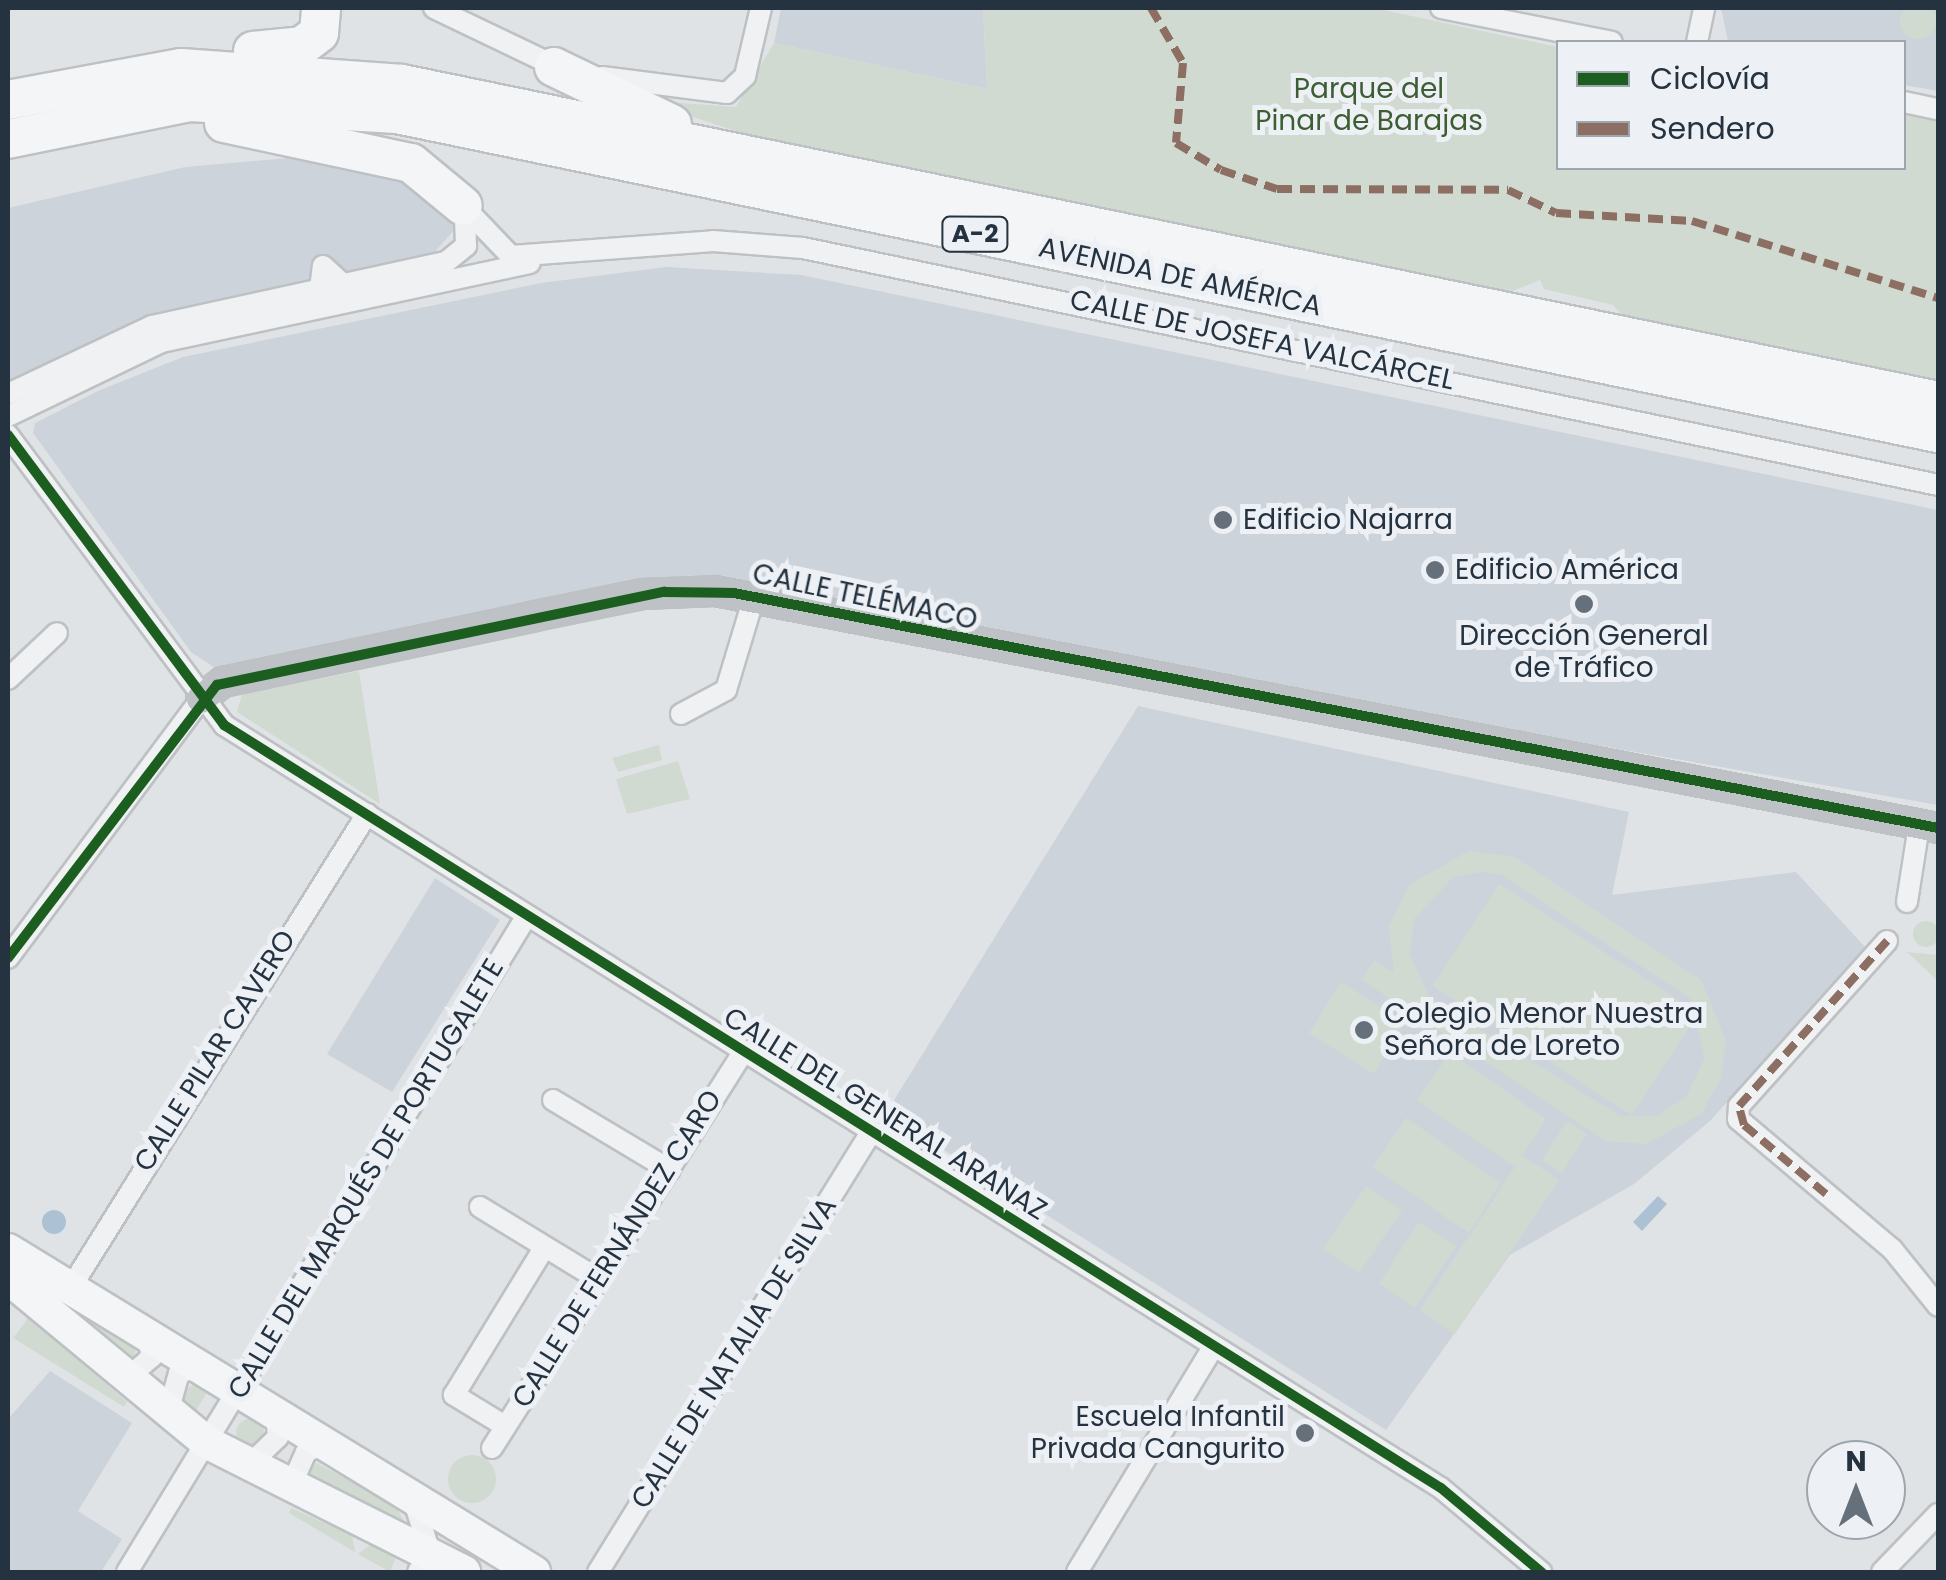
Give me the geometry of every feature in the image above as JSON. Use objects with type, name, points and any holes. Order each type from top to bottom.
[{"type":"highway","points":[[73,82],[142,60],[302,46],[319,33],[322,8]]},
{"type":"highway","points":[[554,67],[740,151]]},
{"type":"highway","name":"AVENIDA DE AMÉRICA","points":[[8,100],[73,82],[181,68],[324,72],[740,151],[1938,401]]},
{"type":"highway","name":"AVENIDA DE AMÉRICA","points":[[8,139],[190,102],[397,114],[1938,433]]},
{"type":"highway","points":[[8,139],[253,125],[410,163],[463,206]]},
{"type":"main road","points":[[9,1274],[68,1292],[276,1413],[534,1572]]},
{"type":"main road","points":[[9,1274],[122,1382],[166,1416],[246,1467],[424,1562],[464,1572]]},
{"type":"street","points":[[434,8],[554,67],[708,98],[733,89],[761,8]]},
{"type":"street","points":[[1441,8],[1602,40]]},
{"type":"street","points":[[1697,40],[1704,8]]},
{"type":"street","points":[[1906,102],[1938,109]]},
{"type":"street","name":"CALLE DE JOSEFA VALCÁRCEL","points":[[463,206],[501,253],[713,241],[802,248],[1938,484]]},
{"type":"street","name":"CALLE DE JOSEFA VALCÁRCEL","points":[[8,394],[102,355],[262,310],[320,289],[453,258],[469,238],[463,206]]},
{"type":"street","name":"CALLE DE JOSEFA VALCÁRCEL","points":[[8,406],[175,320],[367,297],[580,251]]},
{"type":"street","name":"CALLE DE JOSEFA VALCÁRCEL","points":[[8,416],[102,355]]},
{"type":"street","name":"CALLE DEL GENERAL ARANAZ","points":[[8,435],[224,725],[870,1134],[1440,1488],[1541,1572]]},
{"type":"street","name":"CALLE TELÉMACO","points":[[201,699],[222,682],[643,594],[754,597],[1929,826]]},
{"type":"street","points":[[680,714],[726,690],[754,597]]},
{"type":"street","points":[[8,679],[57,633]]},
{"type":"street","points":[[8,958],[201,699]]},
{"type":"street","name":"CALLE PILAR CAVERO","points":[[68,1292],[367,814]]},
{"type":"street","points":[[1908,902],[1929,826]]},
{"type":"street","name":"CALLE DEL MARQUÉS DE PORTUGALETE","points":[[127,1572],[526,917]]},
{"type":"street","points":[[1887,941],[1739,1106],[1738,1119],[1826,1194],[1935,1296]]},
{"type":"street","name":"CALLE DE FERNÁNDEZ CARO","points":[[492,1448],[744,1052]]},
{"type":"street","points":[[553,1100],[670,1170]]},
{"type":"street","name":"CALLE DE NATALIA DE SILVA","points":[[598,1572],[870,1134]]},
{"type":"street","points":[[480,1207],[598,1279]]},
{"type":"street","points":[[505,1426],[454,1395],[544,1248]]},
{"type":"street","points":[[122,1382],[152,1357],[148,1339]]},
{"type":"street","points":[[1078,1572],[1213,1347]]},
{"type":"street","points":[[166,1416],[180,1373],[199,1367]]},
{"type":"street","points":[[246,1467],[278,1437],[276,1413]]},
{"type":"street","points":[[301,1496],[294,1479],[306,1452],[323,1444]]},
{"type":"street","points":[[413,1500],[424,1562]]},
{"type":"street","points":[[1882,1572],[1938,1514]]},
{"type":"shaded area","points":[[781,8],[983,8],[987,89],[774,43]]},
{"type":"shaded area","points":[[1721,8],[1938,8],[1938,91],[1906,85],[1906,40],[1728,40]]},
{"type":"shaded area","points":[[289,158],[401,175],[456,215],[455,229],[433,254],[163,314],[8,386],[8,208],[185,167]]},
{"type":"shaded area","points":[[666,267],[801,275],[1938,510],[1938,805],[1231,681],[703,575],[646,578],[215,668],[191,652],[33,433],[35,423],[100,390],[183,357],[541,283]]},
{"type":"shaded area","name":"Colegio Menor Nuestra Señora de Loreto","points":[[1138,706],[1629,812],[1612,895],[1796,872],[1865,947],[1710,1121],[1634,1184],[1510,1255],[1386,1430],[886,1113]]},
{"type":"shaded area","points":[[435,878],[500,920],[392,1092],[327,1054]]},
{"type":"shaded area","points":[[50,1371],[132,1423],[78,1511],[122,1539],[101,1572],[8,1572],[8,1419]]},
{"type":"green space","points":[[1918,3],[1930,9],[1936,21],[1930,33],[1918,39],[1906,33],[1900,21],[1906,9]]},
{"type":"green space","name":"Parque del Pinar de Barajas","points":[[983,8],[1374,8],[1556,47],[1556,170],[1906,170],[1906,113],[1938,119],[1938,381],[1625,318],[1613,305],[1544,289],[1540,280],[1505,294],[745,134],[641,100],[736,107],[774,43],[987,89]]},
{"type":"green space","points":[[359,671],[380,804],[237,712],[242,694]]},
{"type":"green space","points":[[659,745],[662,760],[618,772],[612,758]]},
{"type":"green space","points":[[678,761],[690,799],[627,814],[616,779]]},
{"type":"green space","points":[[1469,851],[1514,857],[1701,980],[1726,1041],[1721,1078],[1701,1114],[1646,1144],[1606,1141],[1362,980],[1374,961],[1394,973],[1389,926],[1410,884]],"holes":[[[1481,872],[1502,875],[1690,998],[1705,1058],[1686,1097],[1657,1116],[1620,1116],[1429,997],[1410,954],[1414,919],[1453,877]]]},
{"type":"green space","points":[[1499,884],[1698,1013],[1632,1115],[1433,986]]},
{"type":"green space","points":[[1926,921],[1936,924],[1936,944],[1926,947],[1916,944],[1913,934],[1916,924]]},
{"type":"green space","points":[[1907,952],[1938,955],[1938,981]]},
{"type":"green space","points":[[1341,982],[1405,1023],[1373,1074],[1309,1033]]},
{"type":"green space","points":[[1450,1053],[1546,1119],[1522,1156],[1559,1180],[1455,1334],[1420,1310],[1515,1167],[1417,1100]]},
{"type":"green space","points":[[1406,1118],[1500,1183],[1469,1233],[1373,1167]]},
{"type":"green space","points":[[1567,1121],[1587,1134],[1561,1174],[1542,1160]]},
{"type":"green space","points":[[1366,1186],[1402,1210],[1359,1273],[1323,1249]]},
{"type":"green space","points":[[1419,1222],[1456,1246],[1415,1308],[1379,1284]]},
{"type":"green space","points":[[8,1260],[136,1347],[134,1360],[132,1362]]},
{"type":"green space","points":[[29,1317],[127,1402],[124,1407],[13,1338]]},
{"type":"green space","points":[[196,1383],[208,1391],[192,1417],[179,1394]]},
{"type":"green space","points":[[250,1419],[260,1423],[264,1433],[260,1443],[250,1447],[240,1443],[236,1433],[240,1423]]},
{"type":"green space","points":[[472,1455],[489,1462],[496,1479],[489,1496],[472,1503],[455,1496],[448,1479],[455,1462]]},
{"type":"green space","points":[[316,1463],[394,1503],[408,1529],[307,1475]]},
{"type":"green space","points":[[291,1508],[352,1535],[355,1552],[289,1513]]},
{"type":"green space","points":[[373,1543],[397,1554],[390,1572],[358,1554]]},
{"type":"water","points":[[1658,1196],[1667,1204],[1642,1231],[1633,1222]]},
{"type":"water","points":[[54,1210],[63,1213],[63,1231],[54,1234],[45,1231],[42,1222],[45,1213]]},
{"type":"marked path","points":[[1151,8],[1183,63],[1176,143],[1221,170],[1277,189],[1508,190],[1556,213],[1692,221],[1938,298]]},
{"type":"marked path","points":[[1826,1194],[1744,1125],[1739,1106],[1887,941]]},
{"type":"cycle path","points":[[8,435],[224,725],[1441,1488],[1541,1572]]},
{"type":"cycle path","points":[[8,958],[217,685],[664,592],[734,593],[1938,828]]},
{"type":"place","name":"Edificio Najarra","points":[[1223,520]]},
{"type":"place","name":"Edificio América","points":[[1435,570]]},
{"type":"place","name":"Dirección General de Tráfico","points":[[1584,604]]},
{"type":"place","name":"Colegio Menor Nuestra Señora de Loreto","points":[[1364,1030]]},
{"type":"place","name":"Escuela Infantil Privada Cangurito","points":[[1305,1433]]}]
